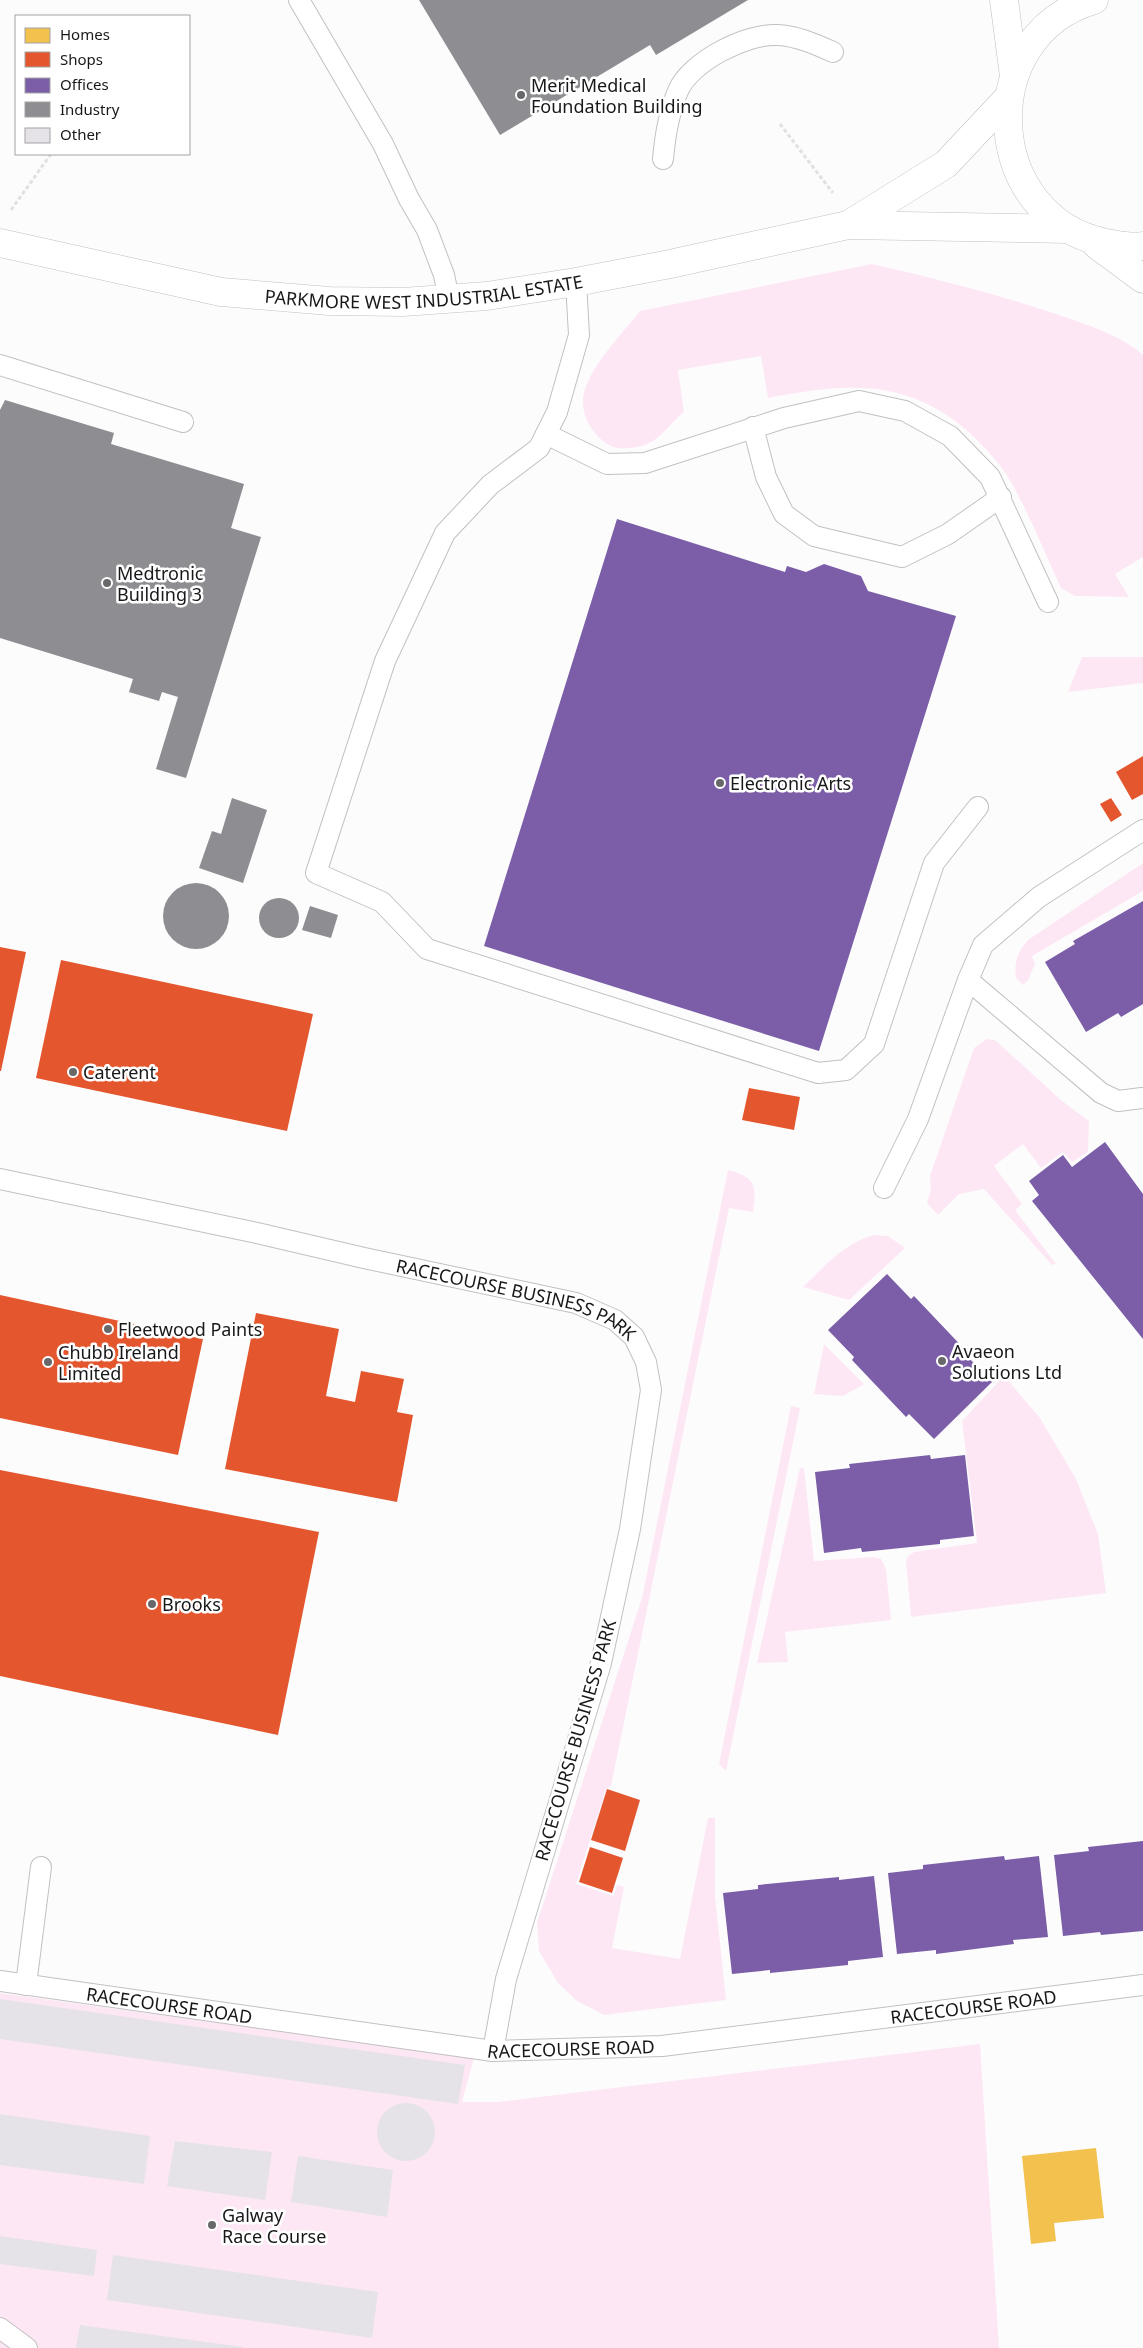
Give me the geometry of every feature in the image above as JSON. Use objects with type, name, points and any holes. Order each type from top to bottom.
[{"type":"street","points":[[1004,0],[1011,87],[1007,136],[1017,173],[1038,205],[1143,279]]},
{"type":"street","points":[[1011,87],[1030,46],[1053,21],[1083,3],[1094,0]]},
{"type":"street","name":"PARKMORE WEST INDUSTRIAL ESTATE","points":[[848,225],[946,164],[1011,87]]},
{"type":"street","name":"PARKMORE WEST INDUSTRIAL ESTATE","points":[[0,243],[221,292],[329,301],[403,302],[487,296],[576,282],[670,264],[848,225],[1078,234],[1130,248],[1143,246]]},
{"type":"lane","points":[[299,0],[383,144],[409,200],[427,230],[444,275],[449,299]]},
{"type":"lane","points":[[663,159],[666,133],[678,90],[700,64],[738,42],[776,35],[809,42],[833,52]]},
{"type":"lane","points":[[576,282],[579,335],[557,412],[539,448],[490,485],[446,533],[385,661],[316,873],[382,902],[427,949],[818,1073],[846,1070],[874,1044],[934,863],[978,807]]},
{"type":"lane","points":[[0,365],[182,422]]},
{"type":"lane","points":[[546,434],[607,464],[644,463],[674,455],[753,427],[859,401],[905,411],[950,436],[990,478],[1001,497],[1048,602]]},
{"type":"lane","points":[[753,427],[766,477],[784,514],[814,536],[902,557],[948,534],[1001,497]]},
{"type":"lane","points":[[884,1188],[918,1119],[968,980],[983,945],[1039,897],[1143,830]]},
{"type":"lane","points":[[968,980],[1101,1093],[1118,1101],[1142,1098]]},
{"type":"lane","name":"RACECOURSE BUSINESS PARK","points":[[0,1179],[257,1233],[576,1304],[615,1320],[634,1337],[646,1362],[650,1390],[647,1425],[630,1529],[601,1663],[506,1979],[493,2050]]},
{"type":"lane","points":[[26,1985],[42,1867]]},
{"type":"lane","name":"RACECOURSE ROAD","points":[[0,1981],[493,2050],[662,2046],[1143,1985]]},
{"type":"lane","points":[[0,2328],[27,2348]]},
{"type":"path","points":[[780,124],[839,201],[848,225]]},
{"type":"path","points":[[10,211],[50,155]]},
{"type":"shaded area","points":[[872,264],[963,286],[1089,325],[1123,341],[1143,355],[1143,557],[1115,574],[1129,597],[1075,596],[1061,588],[1025,508],[1007,475],[998,463],[972,435],[948,416],[924,403],[900,394],[876,389],[850,388],[824,389],[768,398],[761,356],[678,370],[684,412],[662,434],[647,444],[628,448],[613,447],[603,441],[588,423],[583,408],[583,401],[588,382],[608,350],[640,311]]},
{"type":"shaded area","points":[[1082,657],[1143,657],[1143,683],[1068,692]]},
{"type":"shaded area","points":[[1143,863],[1143,891],[1032,956],[1035,964],[1028,980],[1023,985],[1016,978],[1015,967],[1017,958],[1028,940]]},
{"type":"shaded area","points":[[987,1039],[995,1040],[1062,1101],[1089,1121],[1088,1152],[1072,1162],[1063,1152],[1041,1168],[1023,1144],[994,1166],[1022,1204],[1015,1210],[1056,1264],[1052,1265],[984,1189],[959,1194],[938,1215],[927,1203],[931,1189],[930,1176],[974,1048]]},
{"type":"shaded area","points":[[728,1170],[744,1176],[752,1184],[755,1195],[753,1212],[729,1208],[611,1786],[606,1789],[576,1884],[614,1896],[617,1885],[624,1887],[612,1948],[680,1959],[708,1818],[715,1818],[715,1896],[726,2000],[604,2015],[577,2001],[558,1983],[539,1951],[537,1923],[642,1598]]},
{"type":"shaded area","points":[[874,1235],[888,1236],[905,1248],[849,1300],[803,1287],[844,1249]]},
{"type":"shaded area","points":[[824,1344],[864,1384],[843,1396],[814,1394]]},
{"type":"shaded area","points":[[1004,1376],[1040,1418],[1076,1479],[1098,1534],[1106,1593],[911,1617],[906,1561],[908,1556],[914,1552],[977,1543],[962,1421]]},
{"type":"shaded area","points":[[791,1406],[800,1408],[726,1771],[719,1764]]},
{"type":"shaded area","points":[[800,1468],[804,1468],[814,1561],[874,1557],[881,1559],[886,1569],[891,1620],[785,1632],[788,1662],[757,1663]]},
{"type":"shaded area","points":[[0,1993],[474,2058],[462,2102],[497,2102],[980,2044],[999,2348],[0,2348]]},
{"type":"building: Homes","points":[[1096,2148],[1104,2218],[1054,2223],[1056,2241],[1031,2244],[1022,2156]]},
{"type":"building: Shops","points":[[1143,756],[1143,794],[1132,800],[1116,772]]},
{"type":"building: Shops","points":[[1111,798],[1122,815],[1111,822],[1100,804]]},
{"type":"building: Shops","points":[[0,947],[26,952],[1,1071],[0,1071]]},
{"type":"building: Shops","points":[[61,960],[313,1014],[287,1131],[36,1078]]},
{"type":"building: Shops","points":[[749,1088],[800,1097],[794,1130],[742,1120]]},
{"type":"building: Shops","points":[[0,1295],[203,1339],[178,1455],[0,1418]]},
{"type":"building: Shops","points":[[256,1313],[339,1329],[326,1396],[355,1402],[361,1371],[404,1379],[397,1412],[413,1415],[397,1502],[225,1469]]},
{"type":"building: Shops","name":"Brooks","points":[[0,1470],[319,1532],[278,1735],[0,1676]]},
{"type":"building: Shops","points":[[607,1789],[640,1800],[625,1851],[591,1840]]},
{"type":"building: Shops","points":[[590,1847],[623,1858],[612,1893],[579,1882]]},
{"type":"building: Offices","points":[[617,519],[785,572],[787,566],[806,572],[824,564],[861,576],[868,591],[956,616],[819,1051],[484,946]]},
{"type":"building: Offices","points":[[1143,901],[1143,1004],[1121,1017],[1118,1013],[1086,1032],[1045,962],[1075,944],[1073,941]]},
{"type":"building: Offices","points":[[1105,1142],[1143,1194],[1143,1339],[1032,1201],[1039,1195],[1029,1181],[1063,1155],[1072,1167]]},
{"type":"building: Offices","points":[[887,1274],[911,1299],[914,1296],[970,1355],[968,1357],[992,1382],[934,1439],[909,1414],[906,1417],[852,1360],[854,1357],[828,1330]]},
{"type":"building: Offices","points":[[930,1455],[931,1459],[965,1455],[974,1536],[940,1540],[940,1544],[862,1552],[861,1548],[824,1553],[815,1472],[850,1468],[849,1464]]},
{"type":"building: Offices","points":[[1143,1841],[1143,1931],[1101,1935],[1100,1932],[1063,1936],[1054,1855],[1089,1851],[1088,1847]]},
{"type":"building: Offices","points":[[1004,1856],[1005,1860],[1039,1856],[1048,1937],[1013,1940],[1014,1944],[936,1954],[936,1950],[897,1954],[888,1873],[923,1869],[923,1865]]},
{"type":"building: Offices","points":[[874,1876],[883,1957],[848,1961],[848,1965],[770,1973],[770,1970],[732,1974],[723,1893],[758,1889],[758,1885],[839,1877],[839,1880]]},
{"type":"building: Industry","name":"Merit Medical Foundation Building","points":[[419,0],[748,0],[656,55],[650,45],[500,135]]},
{"type":"building: Industry","name":"Medtronic Building 3","points":[[5,400],[114,433],[111,444],[244,484],[231,528],[261,537],[186,778],[156,769],[178,697],[162,692],[159,701],[129,692],[133,679],[0,638],[0,410]]},
{"type":"building: Industry","points":[[232,798],[267,810],[243,883],[199,868],[212,831],[221,834]]},
{"type":"building: Industry","points":[[202,883],[220,892],[227,903],[229,916],[227,929],[220,940],[209,947],[190,949],[172,940],[165,929],[163,910],[172,892],[183,885]]},
{"type":"building: Industry","points":[[283,898],[290,901],[296,907],[299,918],[298,926],[290,935],[283,938],[275,938],[268,935],[260,926],[259,914],[262,907],[271,899]]},
{"type":"building: Industry","points":[[310,906],[338,915],[331,938],[302,930]]},
{"type":"building: Other","points":[[0,1999],[465,2065],[458,2104],[0,2039]]},
{"type":"building: Other","points":[[406,2103],[417,2105],[430,2116],[435,2132],[433,2143],[422,2156],[406,2161],[395,2159],[382,2148],[377,2132],[379,2121],[390,2108]]},
{"type":"building: Other","points":[[0,2114],[150,2136],[144,2184],[0,2165]]},
{"type":"building: Other","points":[[175,2141],[272,2152],[265,2200],[167,2186]]},
{"type":"building: Other","points":[[298,2156],[393,2170],[387,2217],[291,2202]]},
{"type":"building: Other","points":[[0,2236],[97,2250],[94,2276],[0,2264]]},
{"type":"building: Other","points":[[113,2255],[378,2292],[372,2338],[107,2300]]},
{"type":"building: Other","points":[[80,2325],[243,2347],[243,2348],[76,2348]]},
{"type":"place","name":"Merit Medical Foundation Building","points":[[521,95]]},
{"type":"place","name":"Medtronic Building 3","points":[[107,583]]},
{"type":"place","name":"Electronic Arts","points":[[720,783]]},
{"type":"place","name":"Caterent","points":[[73,1072]]},
{"type":"place","name":"Fleetwood Paints","points":[[108,1329]]},
{"type":"place","name":"Avaeon Solutions Ltd","points":[[942,1361]]},
{"type":"place","name":"Chubb Ireland Limited","points":[[48,1362]]},
{"type":"place","name":"Brooks","points":[[152,1604]]},
{"type":"place","name":"Galway Race Course","points":[[212,2225]]}]
